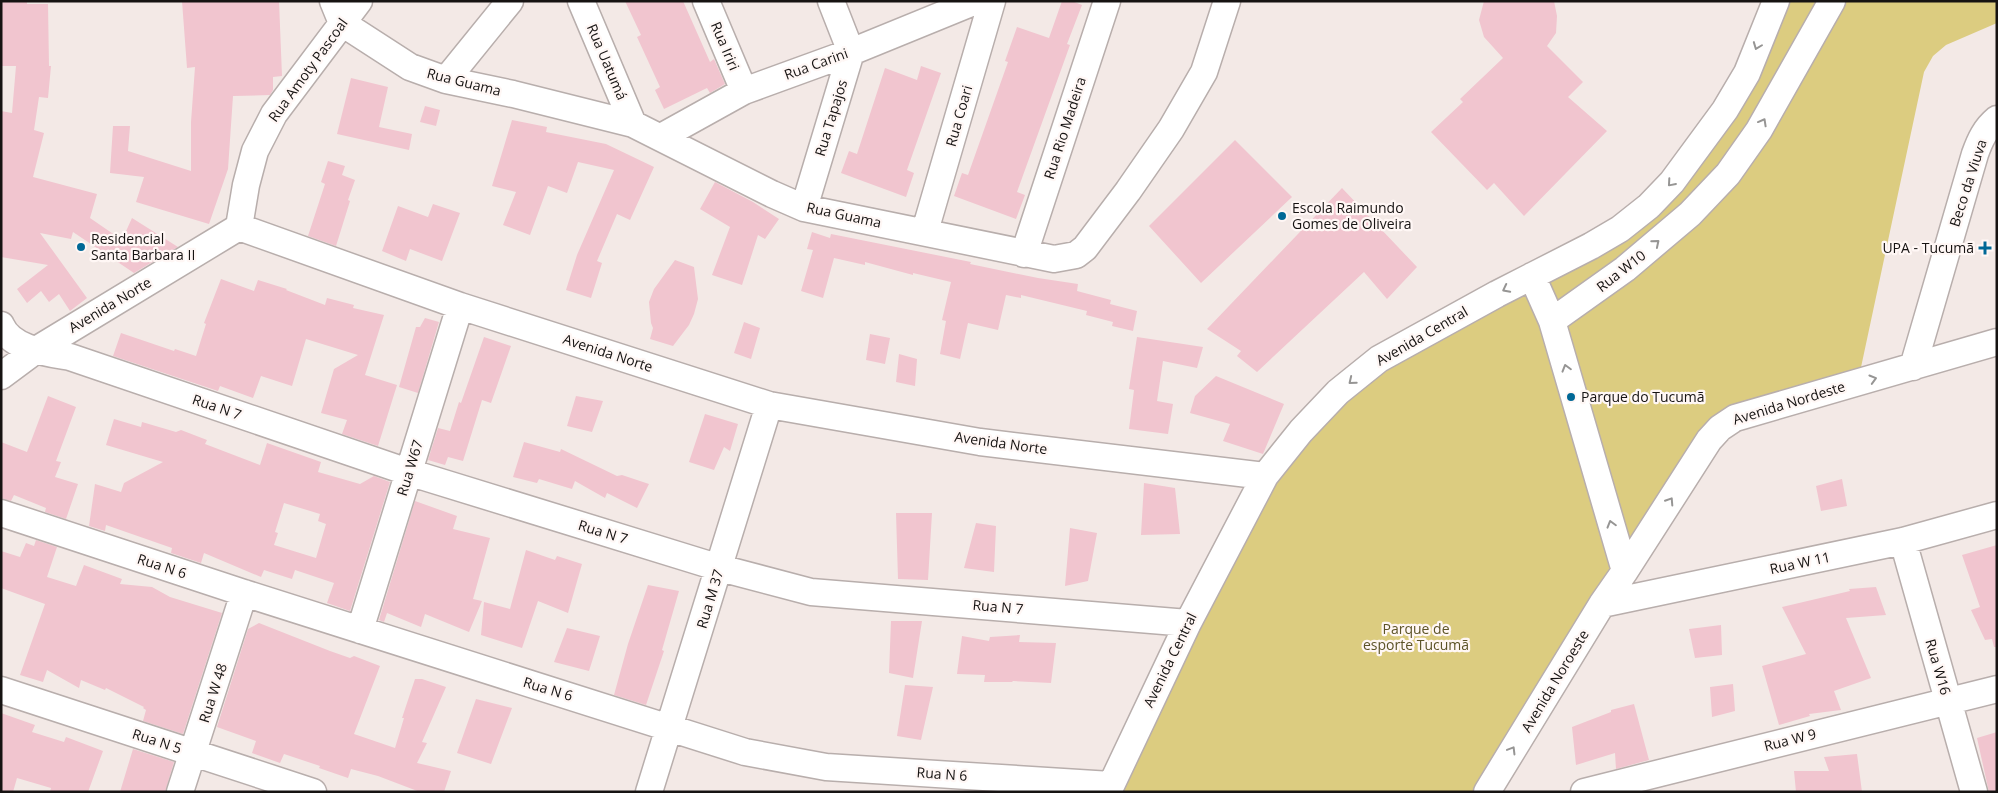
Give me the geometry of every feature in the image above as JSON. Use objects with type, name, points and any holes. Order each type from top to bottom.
[{"type":"street","name":"Rua Amoty Pascoal","points":[[239,227],[246,185],[255,151],[274,114],[338,12],[359,1]]},
{"type":"street","points":[[446,80],[510,1]]},
{"type":"street","name":"Rua Uatumá","points":[[581,1],[632,124]]},
{"type":"street","name":"Rua Iriri","points":[[706,1],[744,91]]},
{"type":"street","points":[[831,1],[851,52]]},
{"type":"street","name":"Rua Carini","points":[[661,137],[744,91],[851,52],[976,1]]},
{"type":"street","name":"Rua Coari","points":[[925,231],[992,1]]},
{"type":"street","name":"Rua Rio Madeira","points":[[1024,254],[1107,1]]},
{"type":"street","name":"Rua Guama","points":[[338,12],[410,67],[446,80],[513,94],[632,124],[804,208],[925,231],[1054,259],[1076,255],[1085,248],[1171,129],[1204,72],[1227,1]]},
{"type":"street","name":"Avenida Central","points":[[1110,788],[1188,623],[1264,476],[1317,413],[1338,392],[1379,359],[1532,276],[1592,246],[1620,229],[1649,206],[1672,182],[1725,110],[1743,80],[1776,1]]},
{"type":"street","name":"Rua W10","points":[[1552,321],[1626,269],[1690,214],[1728,174],[1759,130],[1832,1]]},
{"type":"street","name":"Rua Tapajos","points":[[804,208],[851,52]]},
{"type":"street","name":"Beco da Viuva","points":[[1913,367],[1980,140],[1988,127],[1997,119]]},
{"type":"street","name":"Avenida Norte","points":[[1,376],[36,350],[239,227],[460,306],[769,405],[980,442],[1264,476]]},
{"type":"street","points":[[1532,276],[1552,321],[1625,571]]},
{"type":"street","name":"Rua W67","points":[[360,630],[460,306]]},
{"type":"street","name":"Rua N 7","points":[[1,325],[16,342],[36,350],[70,357],[408,472],[720,568],[811,592],[1188,623]]},
{"type":"street","name":"Avenida Nordeste","points":[[1625,571],[1709,440],[1726,423],[1735,418],[1997,342]]},
{"type":"street","name":"Rua M 37","points":[[649,792],[769,405]]},
{"type":"street","name":"Rua N 6","points":[[1,513],[244,593],[746,752],[826,767],[1110,788]]},
{"type":"street","name":"Rua W 11","points":[[1602,604],[1903,541],[1997,515]]},
{"type":"street","name":"Rua W16","points":[[1903,541],[1974,792]]},
{"type":"street","name":"Avenida Noroeste","points":[[1487,792],[1602,604],[1625,571]]},
{"type":"street","name":"Rua W 48","points":[[180,792],[244,593]]},
{"type":"street","name":"Rua W 9","points":[[1584,792],[1997,689]]},
{"type":"street","name":"Rua N 5","points":[[1,690],[313,792]]},
{"type":"green space","name":"Parque do Tucumã","points":[[1771,1],[1997,1],[1997,23],[1946,45],[1933,56],[1924,72],[1860,372],[1735,418],[1487,792],[1108,792],[1188,623],[1320,410],[1635,217],[1694,154]]},
{"type":"building","points":[[1,1],[27,1],[27,4],[48,4],[49,66],[51,66],[48,98],[39,97],[34,130],[44,133],[33,177],[97,194],[90,218],[122,240],[132,218],[178,247],[156,258],[134,273],[73,232],[71,239],[40,233],[87,298],[70,311],[59,294],[49,302],[41,291],[27,303],[17,289],[48,265],[1,257],[1,111],[12,113],[16,66],[2,66]]},
{"type":"building","points":[[182,1],[279,1],[282,76],[273,77],[273,90],[270,95],[233,96],[228,169],[209,224],[136,202],[144,177],[110,173],[113,126],[130,126],[128,151],[191,171],[191,122],[195,67],[187,68]]},
{"type":"building","points":[[625,1],[683,1],[710,62],[714,59],[725,84],[710,93],[707,88],[664,109],[655,90],[660,87],[637,37],[641,35]]},
{"type":"building","points":[[1062,1],[1072,1],[1082,5],[1067,44],[1070,45],[1017,192],[1025,195],[1016,219],[954,196],[962,173],[968,175],[1008,62],[1005,61],[1017,27],[1049,38]]},
{"type":"building","points":[[1484,1],[1554,1],[1557,16],[1556,33],[1547,46],[1583,82],[1568,97],[1607,131],[1524,216],[1494,183],[1487,190],[1431,132],[1463,102],[1460,99],[1503,58],[1484,37],[1479,20]]},
{"type":"building","points":[[921,66],[941,73],[907,170],[914,173],[906,197],[841,173],[849,151],[857,154],[885,68],[917,80]]},
{"type":"building","points":[[351,78],[388,87],[379,127],[412,134],[409,150],[337,134]]},
{"type":"building","points":[[425,106],[440,110],[436,126],[420,122]]},
{"type":"building","points":[[512,120],[547,127],[546,132],[606,144],[654,167],[630,220],[617,214],[597,261],[602,263],[591,298],[566,290],[577,255],[614,170],[578,162],[567,193],[548,186],[530,235],[503,225],[516,192],[492,186]]},
{"type":"building","points":[[1235,140],[1292,197],[1201,283],[1149,226]]},
{"type":"building","points":[[328,161],[345,166],[342,175],[355,180],[336,246],[308,236],[325,184],[321,182]]},
{"type":"building","points":[[715,182],[753,202],[779,219],[765,239],[758,235],[742,285],[712,275],[730,227],[700,209]]},
{"type":"building","points":[[1342,188],[1417,267],[1387,299],[1364,272],[1257,372],[1237,356],[1241,351],[1207,329]]},
{"type":"building","points":[[433,204],[460,213],[442,261],[410,249],[406,261],[382,251],[398,206],[428,217]]},
{"type":"building","points":[[812,232],[830,238],[831,234],[971,262],[970,264],[1038,278],[1078,284],[1077,291],[1111,300],[1110,304],[1137,311],[1133,331],[1112,326],[1113,322],[1086,315],[1087,311],[1021,295],[1021,298],[1006,295],[998,330],[968,323],[960,359],[940,354],[946,321],[942,320],[951,282],[913,273],[913,275],[865,262],[865,265],[834,258],[823,298],[801,291],[813,250],[807,249]]},
{"type":"building","points":[[675,260],[694,267],[698,299],[689,325],[673,346],[650,339],[653,328],[649,302],[654,289]]},
{"type":"building","points":[[221,279],[254,291],[258,280],[287,289],[325,305],[327,298],[354,305],[353,308],[384,315],[365,375],[397,385],[378,446],[342,434],[347,420],[321,413],[334,369],[358,355],[306,339],[292,386],[261,376],[253,398],[220,386],[218,391],[113,356],[121,333],[174,351],[175,349],[196,356],[206,324],[204,323]]},
{"type":"building","points":[[425,318],[439,322],[418,393],[399,387],[416,327],[420,327]]},
{"type":"building","points":[[744,322],[760,328],[751,359],[734,353]]},
{"type":"building","points":[[870,334],[890,338],[885,364],[866,360]]},
{"type":"building","points":[[484,337],[511,346],[491,403],[482,400],[463,461],[448,457],[445,465],[428,460],[438,428],[450,431]]},
{"type":"building","points":[[1137,337],[1203,347],[1197,368],[1163,361],[1157,401],[1173,404],[1168,434],[1129,429],[1134,390],[1129,389]]},
{"type":"building","points":[[899,354],[917,359],[915,386],[896,382]]},
{"type":"building","points":[[1216,376],[1284,404],[1263,454],[1223,441],[1230,424],[1190,413],[1195,396]]},
{"type":"building","points":[[48,396],[76,407],[56,461],[61,462],[55,477],[78,484],[66,519],[45,512],[46,508],[14,495],[11,501],[1,498],[1,442],[27,452]]},
{"type":"building","points":[[576,396],[603,401],[592,432],[567,426]]},
{"type":"building","points":[[705,414],[738,424],[730,451],[724,447],[714,470],[689,462]]},
{"type":"building","points":[[114,419],[141,427],[142,422],[176,432],[181,430],[207,440],[205,444],[260,465],[267,443],[321,462],[318,472],[360,484],[374,476],[390,482],[350,611],[327,603],[334,583],[295,570],[292,579],[264,570],[261,577],[204,553],[201,563],[171,553],[172,548],[106,525],[105,531],[89,526],[95,484],[121,492],[124,483],[163,462],[106,445]],"holes":[[[284,503],[320,514],[318,521],[326,524],[316,558],[274,545],[278,533],[275,532]]]},
{"type":"building","points":[[524,442],[560,452],[561,449],[617,476],[622,475],[649,484],[637,508],[607,493],[605,498],[575,481],[572,489],[539,479],[537,483],[513,477]]},
{"type":"building","points":[[1842,479],[1847,506],[1821,511],[1816,486]]},
{"type":"building","points":[[1144,483],[1175,488],[1180,534],[1141,535]]},
{"type":"building","points":[[415,501],[457,516],[453,529],[490,538],[473,599],[482,601],[469,632],[425,614],[421,627],[387,613],[384,622],[379,620]]},
{"type":"building","points":[[896,513],[932,513],[928,580],[898,579]]},
{"type":"building","points":[[976,523],[996,526],[994,572],[964,568]]},
{"type":"building","points":[[1070,528],[1097,533],[1088,581],[1065,586]]},
{"type":"building","points":[[36,540],[57,547],[47,577],[76,586],[84,565],[122,579],[120,584],[152,587],[170,597],[222,613],[183,734],[143,721],[146,710],[144,707],[106,688],[105,690],[81,680],[79,688],[47,670],[43,682],[20,675],[45,604],[1,588],[1,551],[20,557],[26,543],[34,546]]},
{"type":"building","points":[[1997,545],[1997,647],[1994,647],[1992,639],[1985,640],[1971,610],[1980,607],[1962,555]]},
{"type":"building","points":[[526,550],[555,560],[557,556],[582,564],[568,613],[538,601],[522,648],[481,635],[484,602],[510,609]]},
{"type":"building","points":[[648,585],[679,591],[662,650],[664,651],[646,705],[614,695],[628,644]]},
{"type":"building","points":[[1876,587],[1886,615],[1846,618],[1871,678],[1834,691],[1841,710],[1809,714],[1810,716],[1779,725],[1762,666],[1806,654],[1782,607],[1850,591],[1849,589]]},
{"type":"building","points":[[891,621],[922,621],[913,678],[889,673]]},
{"type":"building","points":[[259,623],[330,651],[350,658],[354,656],[380,666],[354,734],[395,748],[404,718],[402,718],[415,679],[422,679],[446,687],[422,742],[427,743],[417,763],[451,771],[444,792],[420,792],[378,776],[351,769],[348,778],[284,754],[280,763],[252,753],[256,741],[217,727],[248,629]]},
{"type":"building","points":[[1721,625],[1722,655],[1695,658],[1689,629]]},
{"type":"building","points":[[567,628],[600,636],[589,671],[554,662]]},
{"type":"building","points":[[1020,635],[1019,642],[1056,643],[1051,683],[984,682],[985,675],[957,674],[962,636],[989,641],[990,637]]},
{"type":"building","points":[[1733,684],[1735,711],[1712,717],[1710,687]]},
{"type":"building","points":[[905,685],[933,687],[921,740],[897,736]]},
{"type":"building","points":[[476,699],[512,708],[491,764],[457,753]]},
{"type":"building","points":[[1634,704],[1649,760],[1616,769],[1615,753],[1576,765],[1572,727],[1611,712],[1611,710]]},
{"type":"building","points":[[1,713],[35,725],[32,732],[64,742],[66,737],[103,751],[88,792],[50,792],[51,788],[17,778],[13,792],[1,792]]},
{"type":"building","points":[[1997,732],[1997,792],[1989,792],[1977,738]]},
{"type":"building","points":[[133,749],[174,762],[165,792],[120,792]]},
{"type":"building","points":[[1857,754],[1862,792],[1796,792],[1794,771],[1829,771],[1824,757]]},
{"type":"place","name":"Escola Raimundo Gomes de Oliveira","points":[[1282,216]]},
{"type":"place","name":"Residencial Santa Barbara II","points":[[81,247]]},
{"type":"place","name":"UPA - Tucumã","points":[[1985,248]]},
{"type":"place","name":"Parque do Tucumã","points":[[1571,397]]},
{"type":"park label","name":"Parque de esporte Tucumã","points":[[1416,638]]}]
